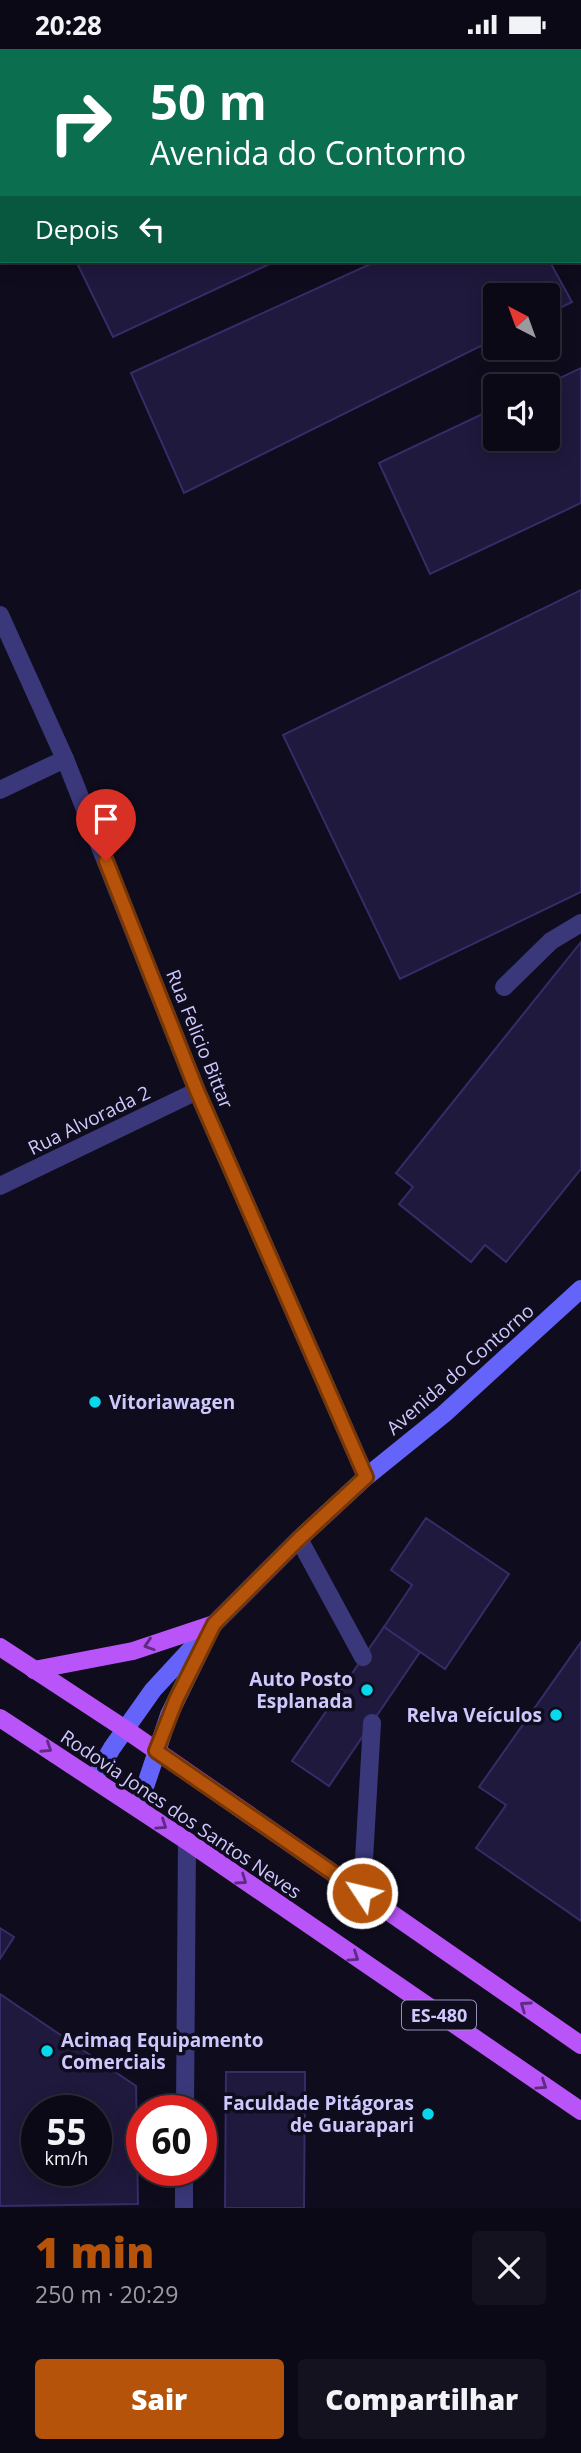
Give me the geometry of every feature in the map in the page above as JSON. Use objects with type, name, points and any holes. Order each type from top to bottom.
[{"type":"main road","name":"Avenida do Contorno","points":[[94,1779],[153,1690],[214,1624],[366,1477],[444,1413],[581,1289]]},
{"type":"main road","name":"Avenida do Contorno","points":[[138,1808],[176,1700],[214,1624]]},
{"type":"main road","points":[[34,1670],[133,1651],[214,1624]]},
{"type":"main road","name":"Rodovia Jones dos Santos Neves","points":[[0,1647],[125,1729],[581,2045]]},
{"type":"main road","name":"Rodovia Jones dos Santos Neves","points":[[0,1718],[187,1841],[581,2111]]},
{"type":"street","name":"Rua Felicio Bittar","points":[[0,615],[65,759],[197,1091],[366,1477]]},
{"type":"street","points":[[0,790],[65,759]]},
{"type":"street","points":[[504,987],[551,941],[581,923]]},
{"type":"street","name":"Rua Alvorada 2","points":[[0,1187],[197,1091]]},
{"type":"street","points":[[299,1539],[363,1657]]},
{"type":"street","points":[[362,1893],[372,1723]]},
{"type":"street","points":[[185,2095],[187,1841]]},
{"type":"street","points":[[184,2186],[184,2208]]},
{"type":"building","points":[[77,263],[272,263],[113,337]]},
{"type":"building","points":[[373,263],[552,263],[572,302],[560,308],[560,283],[483,283],[483,345],[184,493],[131,373]]},
{"type":"building","points":[[581,368],[581,503],[430,574],[379,463],[483,414],[483,451],[560,451],[560,378]]},
{"type":"building","points":[[581,590],[581,892],[400,979],[283,735]]},
{"type":"building","points":[[581,942],[581,1169],[506,1262],[485,1245],[471,1262],[399,1204],[413,1187],[396,1173]]},
{"type":"building","points":[[426,1518],[509,1574],[445,1669],[384,1627],[412,1585],[391,1570]]},
{"type":"building","name":"Auto Posto Esplanada","points":[[384,1627],[420,1652],[329,1786],[292,1761]]},
{"type":"building","name":"Relva Veículos","points":[[581,1642],[581,1921],[476,1848],[506,1805],[479,1787]]},
{"type":"building","points":[[0,1928],[14,1937],[0,1959]]},
{"type":"building","points":[[0,1994],[136,2086],[136,2095],[126,2095],[126,2186],[138,2186],[138,2204],[0,2206]]},
{"type":"building","points":[[226,2072],[305,2072],[304,2208],[225,2208]]},
{"type":"place","name":"Vitoriawagen","points":[[95,1402]]},
{"type":"place","name":"Auto Posto Esplanada","points":[[367,1690]]},
{"type":"place","name":"Relva Veículos","points":[[556,1715]]},
{"type":"place","name":"Acimaq Equipamento Comerciais","points":[[47,2051]]},
{"type":"place","name":"Faculdade Pitágoras de Guarapari","points":[[428,2114]]},
{"type":"route","points":[[106,861],[197,1091],[366,1477],[214,1624],[176,1700],[156,1751],[362,1893]]}]
